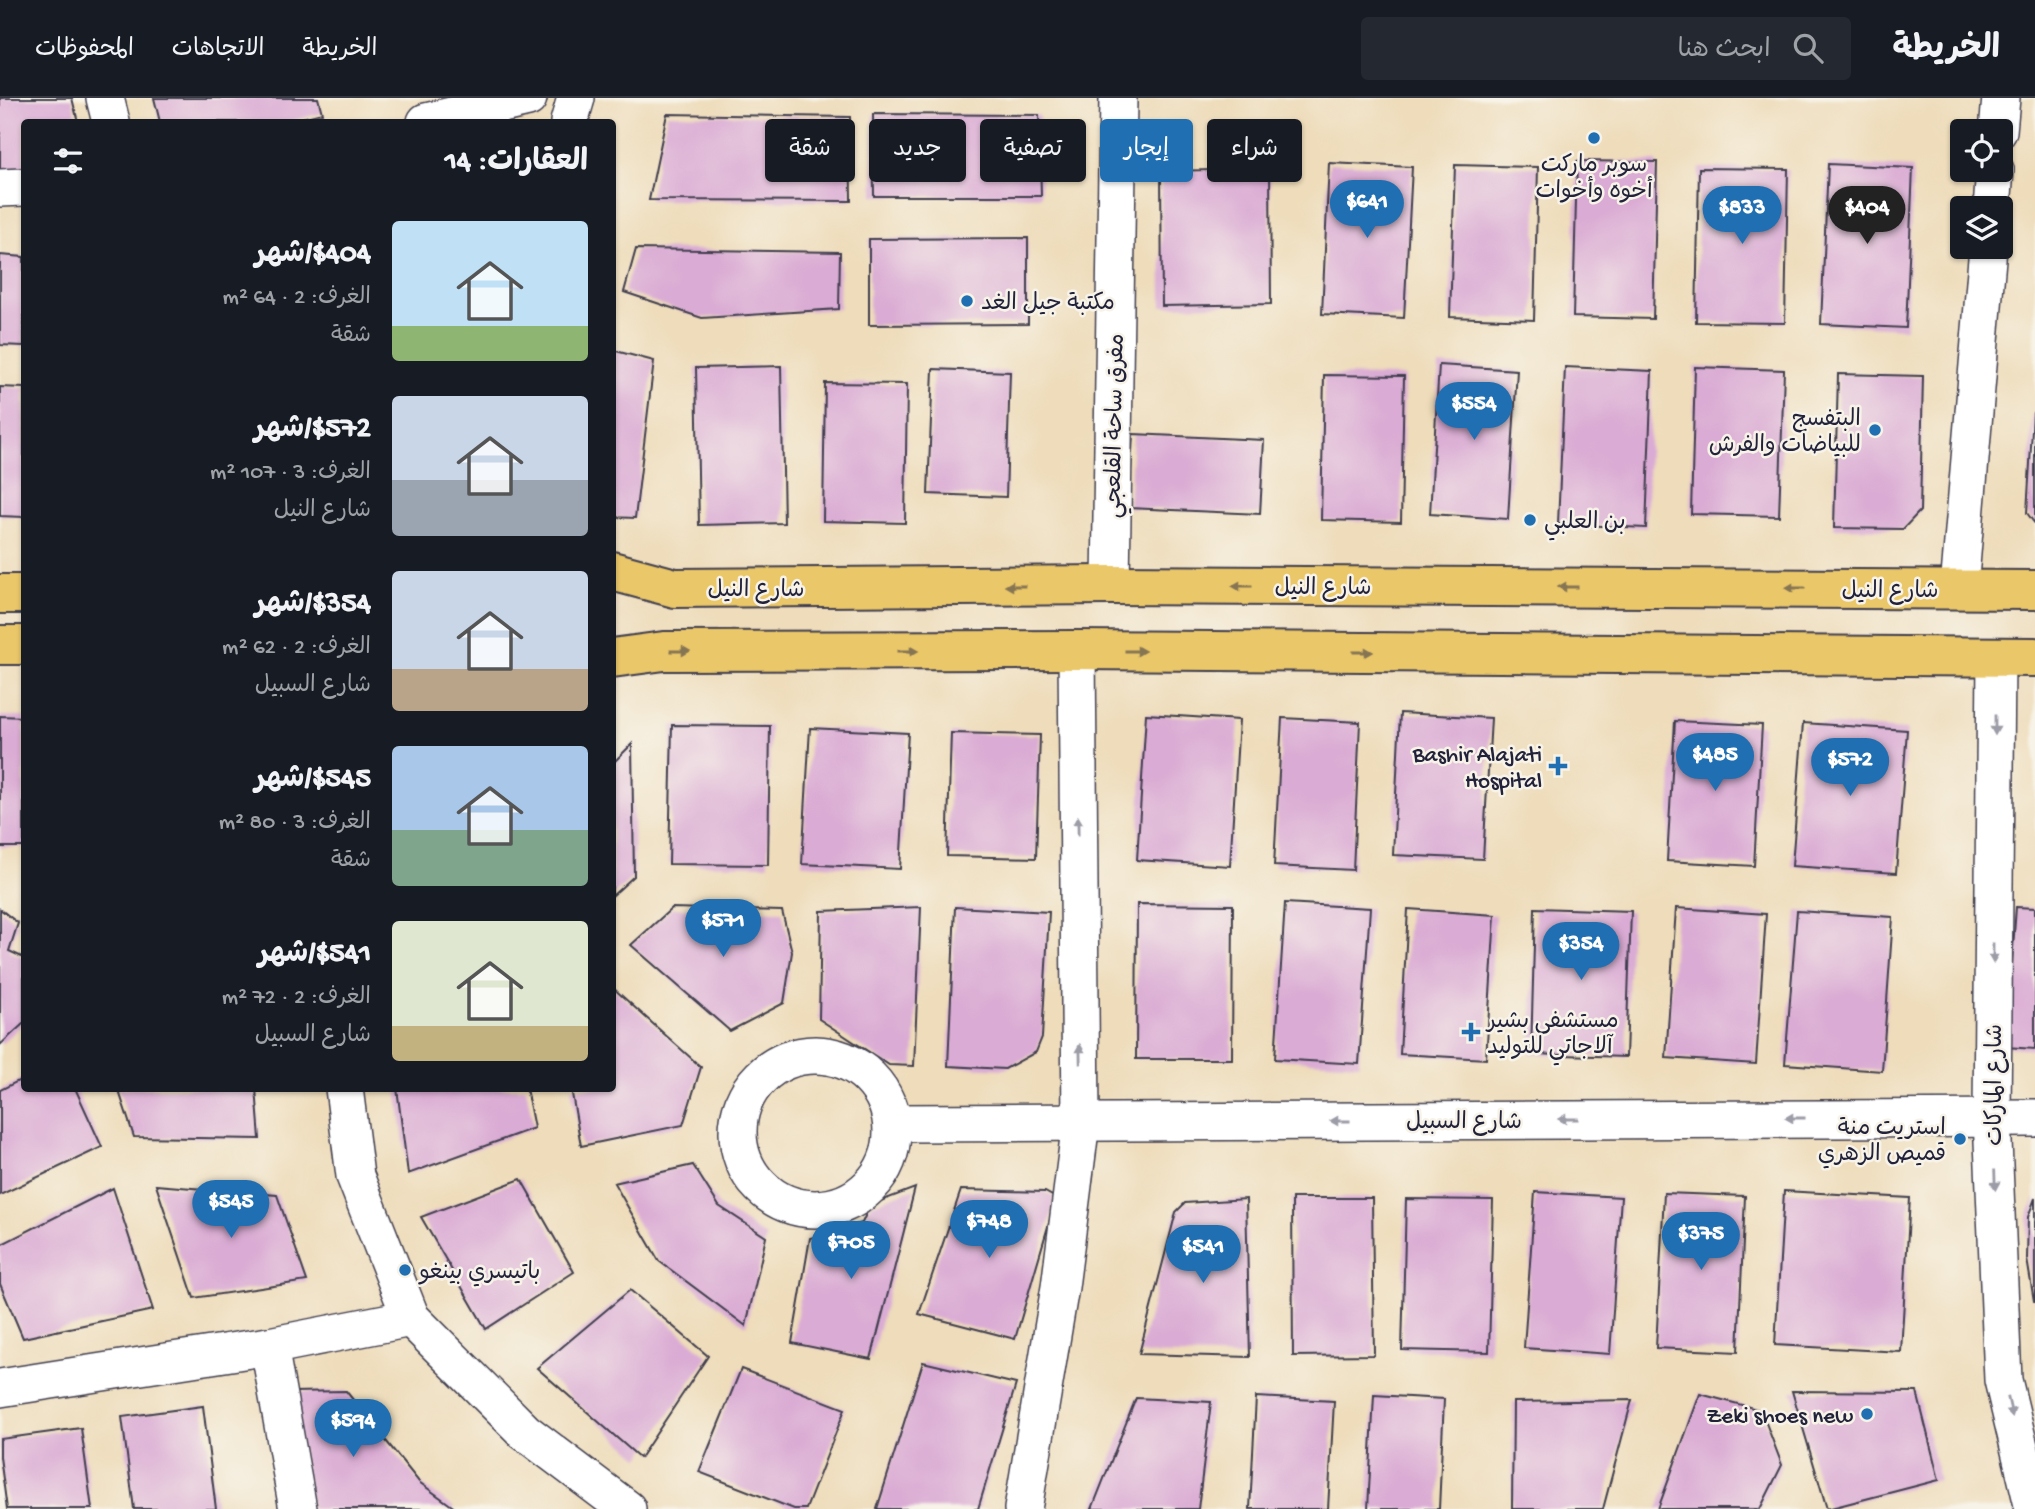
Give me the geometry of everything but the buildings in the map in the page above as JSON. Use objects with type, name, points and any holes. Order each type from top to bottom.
[{"type":"main road","name":"شارع النيل","points":[[616,572],[675,588],[1111,585],[2035,590]]},
{"type":"main road","points":[[0,594],[21,594]]},
{"type":"main road","points":[[0,645],[21,645]]},
{"type":"main road","points":[[616,658],[664,652],[1077,650],[2035,657]]},
{"type":"street","points":[[105,98],[110,119]]},
{"type":"street","points":[[439,119],[528,98]]},
{"type":"street","points":[[570,119],[576,98]]},
{"type":"street","name":"مفرق ساحة القلعجي","points":[[1111,585],[1118,98]]},
{"type":"street","points":[[1999,119],[2001,98]]},
{"type":"street","points":[[0,188],[21,187]]},
{"type":"street","points":[[1959,589],[1987,259]]},
{"type":"street","points":[[1023,1509],[1060,1287],[1081,1122],[1077,650]]},
{"type":"street","name":"شارع الماركات","points":[[1996,657],[1992,1117],[2003,1380],[2034,1509]]},
{"type":"street","points":[[817,1054],[839,1058],[863,1071],[881,1091],[893,1123],[888,1160],[872,1187],[839,1207],[821,1210],[793,1208],[765,1193],[747,1172],[741,1160],[736,1134],[739,1114],[750,1089],[775,1065],[791,1058],[817,1054]]},
{"type":"street","points":[[344,1092],[355,1176],[411,1318],[525,1432],[627,1509]]},
{"type":"street","name":"شارع السبيل","points":[[893,1123],[2035,1118]]},
{"type":"street","points":[[0,1388],[269,1346],[411,1318]]},
{"type":"street","points":[[269,1346],[298,1509]]},
{"type":"place","name":"سوبر ماركت أخوه وأخوات","points":[[1594,138]]},
{"type":"place","name":"مكتبة جيل الغد","points":[[967,301]]},
{"type":"place","name":"البتفسج للبياضات والفرش","points":[[1875,430]]},
{"type":"place","name":"بن العلبي","points":[[1530,520]]},
{"type":"place","name":"Bashir Alajati Hospital","points":[[1558,766]]},
{"type":"place","name":"مستشفى بشير آلاجاتي للتوليد","points":[[1471,1032]]},
{"type":"place","name":"استريت منة قميص الزهري","points":[[1960,1139]]},
{"type":"place","name":"باتيسري بينغو","points":[[405,1270]]},
{"type":"place","name":"Zeki shoes new","points":[[1867,1414]]}]
